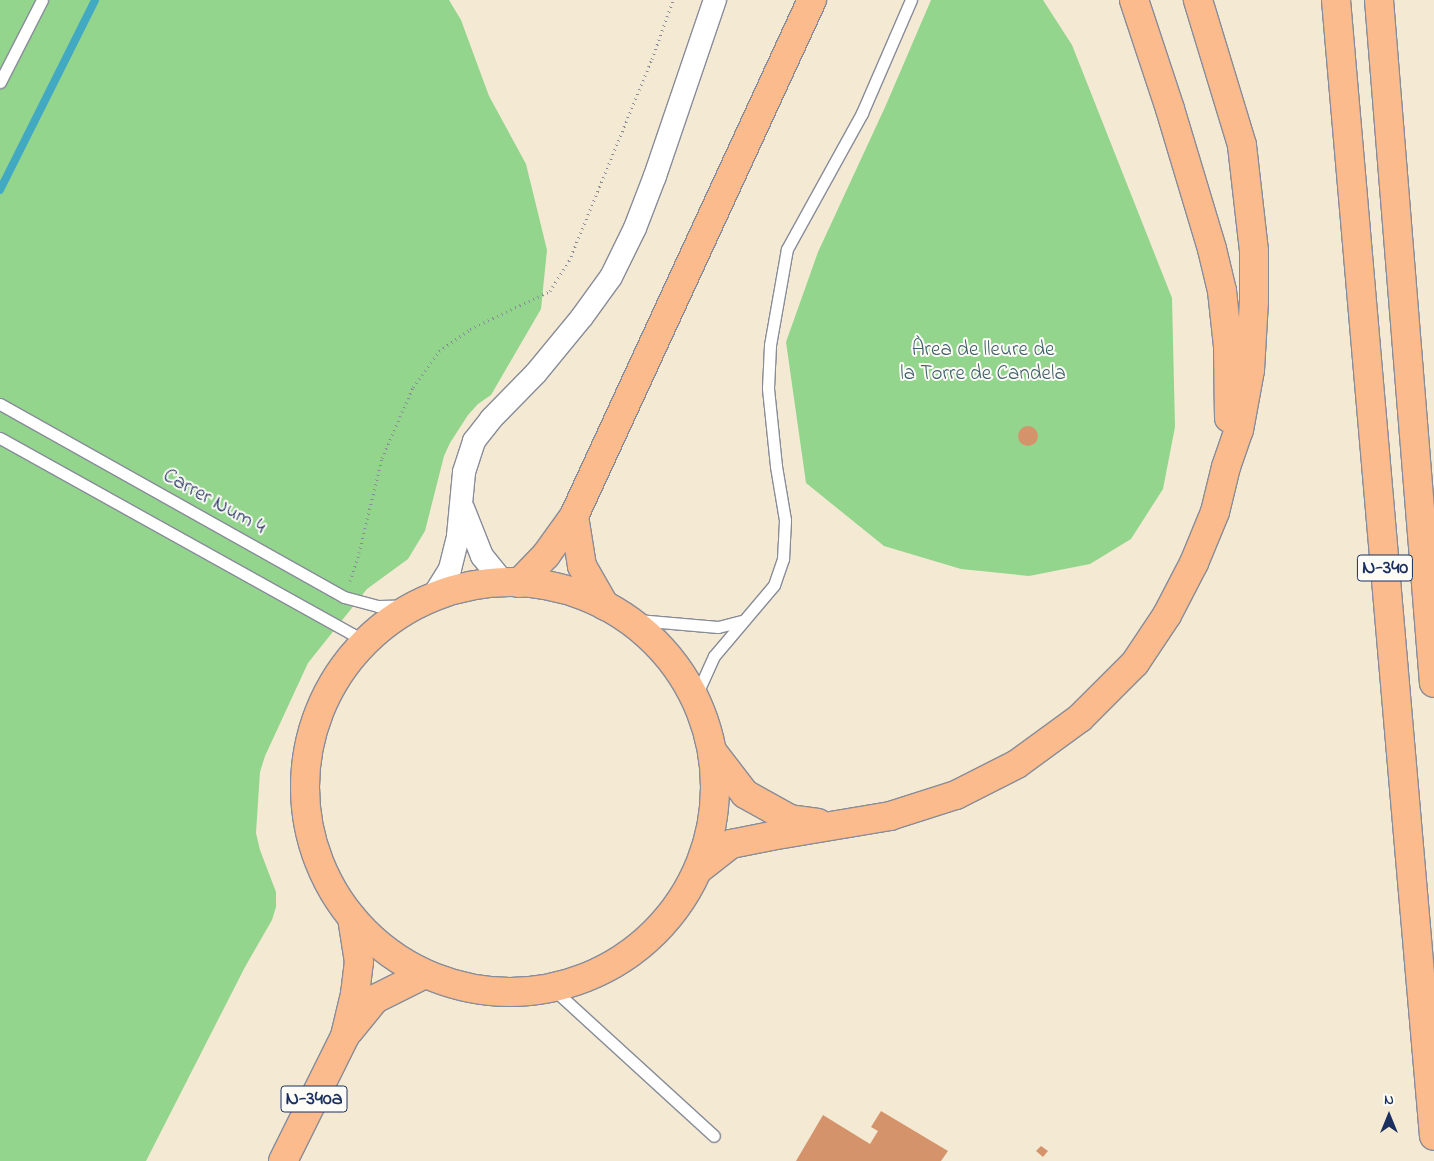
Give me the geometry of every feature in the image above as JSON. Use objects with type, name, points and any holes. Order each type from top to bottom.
[{"type":"main road","points":[[511,583],[546,555],[574,516],[812,0]]},
{"type":"main road","points":[[1134,0],[1176,127],[1222,291],[1228,356],[1226,467]]},
{"type":"main road","points":[[699,869],[731,844],[890,816],[956,795],[1017,764],[1080,718],[1135,663],[1167,615],[1194,563],[1208,529],[1226,467],[1240,430],[1250,370],[1254,251],[1242,144],[1198,0]]},
{"type":"main road","name":"N-340","points":[[1336,0],[1434,1136]]},
{"type":"main road","name":"N-340","points":[[1379,0],[1434,683]]},
{"type":"main road","points":[[574,516],[582,566],[616,612],[666,654],[695,698],[705,724],[712,751],[715,781],[714,811],[699,869],[683,898],[664,924],[640,946],[613,964],[584,979],[552,988],[520,992],[487,991],[455,985],[425,974],[385,950],[352,918],[324,875],[315,852],[305,803],[305,777],[313,727],[323,704],[349,660],[390,621],[425,602],[460,589],[511,583],[563,590],[616,612]]},
{"type":"main road","points":[[712,751],[745,794],[790,819],[839,826]]},
{"type":"main road","name":"N-340a","points":[[345,1036],[355,994],[359,962],[352,918]]},
{"type":"main road","name":"N-340a","points":[[283,1161],[345,1036],[375,999],[425,974]]},
{"type":"street","points":[[425,602],[450,569],[458,536],[468,456],[474,441],[491,419],[536,373],[611,277],[635,228],[655,176],[715,0]]},
{"type":"street","points":[[461,503],[482,556],[511,583]]},
{"type":"lane","points":[[0,82],[42,0]]},
{"type":"lane","points":[[695,698],[714,656],[774,585],[783,559],[785,520],[776,466],[768,388],[770,345],[787,249],[862,113],[911,0]]},
{"type":"lane","name":"Carrer Num 4","points":[[0,404],[344,597],[378,606],[425,602]]},
{"type":"lane","points":[[0,438],[366,642]]},
{"type":"lane","points":[[616,612],[718,627],[742,621]]},
{"type":"lane","points":[[552,988],[714,1136]]},
{"type":"path","points":[[344,597],[359,554],[382,458],[413,387],[439,352],[470,329],[500,313],[550,291],[569,261],[652,59],[673,0]]},
{"type":"green space","points":[[0,0],[449,0],[461,20],[489,96],[526,164],[547,250],[541,309],[491,395],[478,404],[468,415],[450,443],[444,456],[425,531],[408,559],[367,589],[308,663],[265,756],[260,772],[256,833],[260,850],[276,892],[276,907],[272,920],[245,967],[146,1161],[0,1161]]},
{"type":"green space","name":"Àrea de lleure de la Torre de Candela","points":[[931,0],[1043,0],[1072,45],[1172,298],[1175,427],[1163,489],[1131,539],[1090,564],[1029,576],[961,569],[884,546],[806,483],[786,342],[818,252],[886,105]]},
{"type":"building","points":[[1028,426],[1035,429],[1038,436],[1035,443],[1028,446],[1021,443],[1018,436],[1021,429]]},
{"type":"building","points":[[881,1111],[948,1151],[941,1161],[796,1161],[823,1115],[870,1144],[878,1131],[871,1127]]},
{"type":"building","points":[[1041,1146],[1048,1151],[1043,1157],[1036,1151]]},
{"type":"waterway","points":[[0,190],[95,0]]}]
